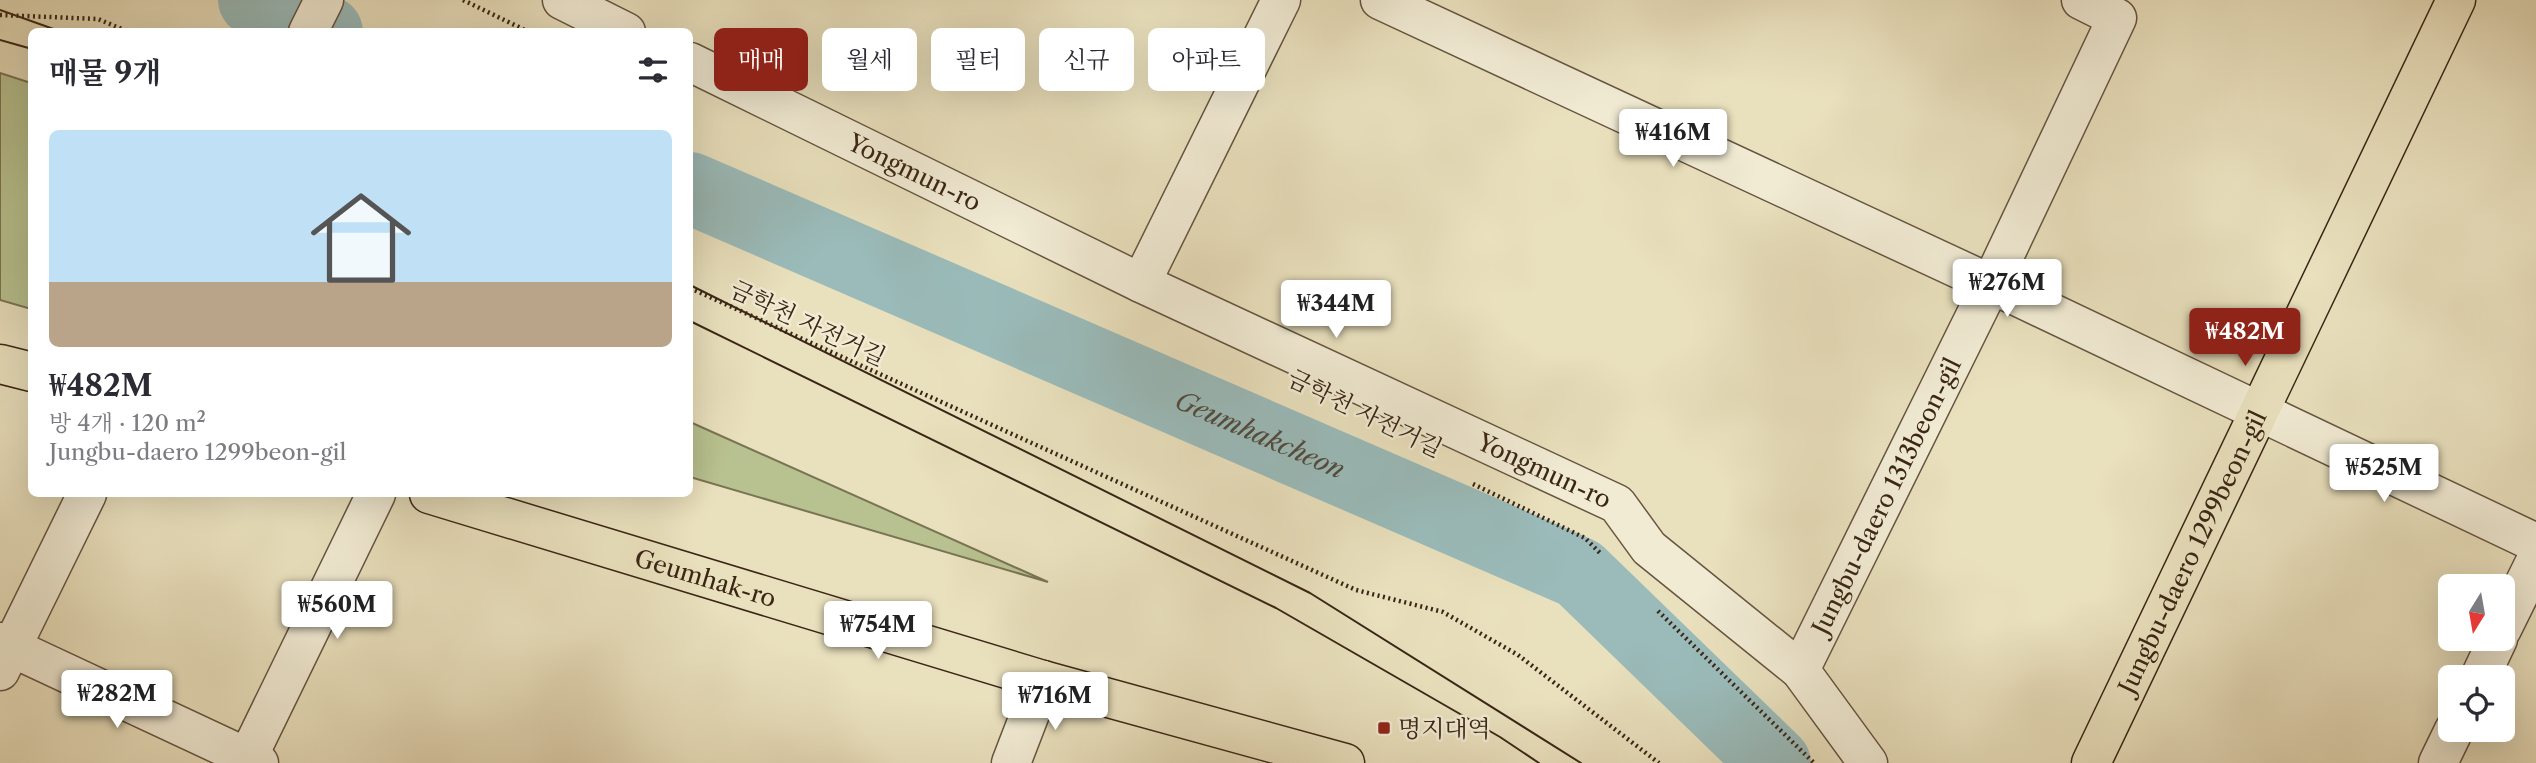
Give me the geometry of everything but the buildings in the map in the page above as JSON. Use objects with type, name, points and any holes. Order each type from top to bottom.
[{"type":"main road","name":"Jungbu-daero 1299beon-gil","points":[[2091,763],[2456,0]]},
{"type":"main road","points":[[0,363],[28,371]]},
{"type":"main road","name":"Geumhak-ro","points":[[439,497],[1043,680],[1345,763]]},
{"type":"street","points":[[310,28],[324,0]]},
{"type":"street","points":[[562,0],[618,28]]},
{"type":"street","points":[[1141,283],[1281,0]]},
{"type":"street","points":[[1380,0],[1991,284],[2536,543]]},
{"type":"street","name":"Jungbu-daero 1313beon-gil","points":[[1800,670],[1991,284],[2117,18],[2081,0]]},
{"type":"street","name":"Yongmun-ro","points":[[693,63],[1141,283],[1617,504],[1649,548],[1800,670],[1868,763]]},
{"type":"street","points":[[85,497],[4,654],[251,761],[375,497]]},
{"type":"street","points":[[2515,603],[2536,560]]},
{"type":"street","points":[[1012,763],[1043,680]]},
{"type":"street","points":[[2438,763],[2448,742]]},
{"type":"path","points":[[463,0],[521,28]]},
{"type":"path","points":[[0,15],[97,19],[119,28]]},
{"type":"path","name":"금학천 자전거길","points":[[693,289],[1356,590],[1443,612],[1518,655],[1659,763]]},
{"type":"path","points":[[1471,484],[1585,538],[1605,558]]},
{"type":"path","points":[[1654,607],[1814,763]]},
{"type":"green space","points":[[0,73],[28,82],[28,308],[0,300]]},
{"type":"green space","points":[[693,423],[1048,582],[693,478]]},
{"type":"waterway","name":"Geumhakcheon","points":[[254,0],[318,28]]},
{"type":"waterway","name":"Geumhakcheon","points":[[693,189],[1579,573],[1775,763]]},
{"type":"tram line","points":[[0,10],[51,28]]},
{"type":"tram line","points":[[0,40],[28,48]]},
{"type":"tram line","points":[[693,286],[1310,593],[1581,763]]},
{"type":"tram line","points":[[693,322],[1276,608],[1500,737],[1539,763]]},
{"type":"place","name":"명지대역","points":[[1384,728]]}]
